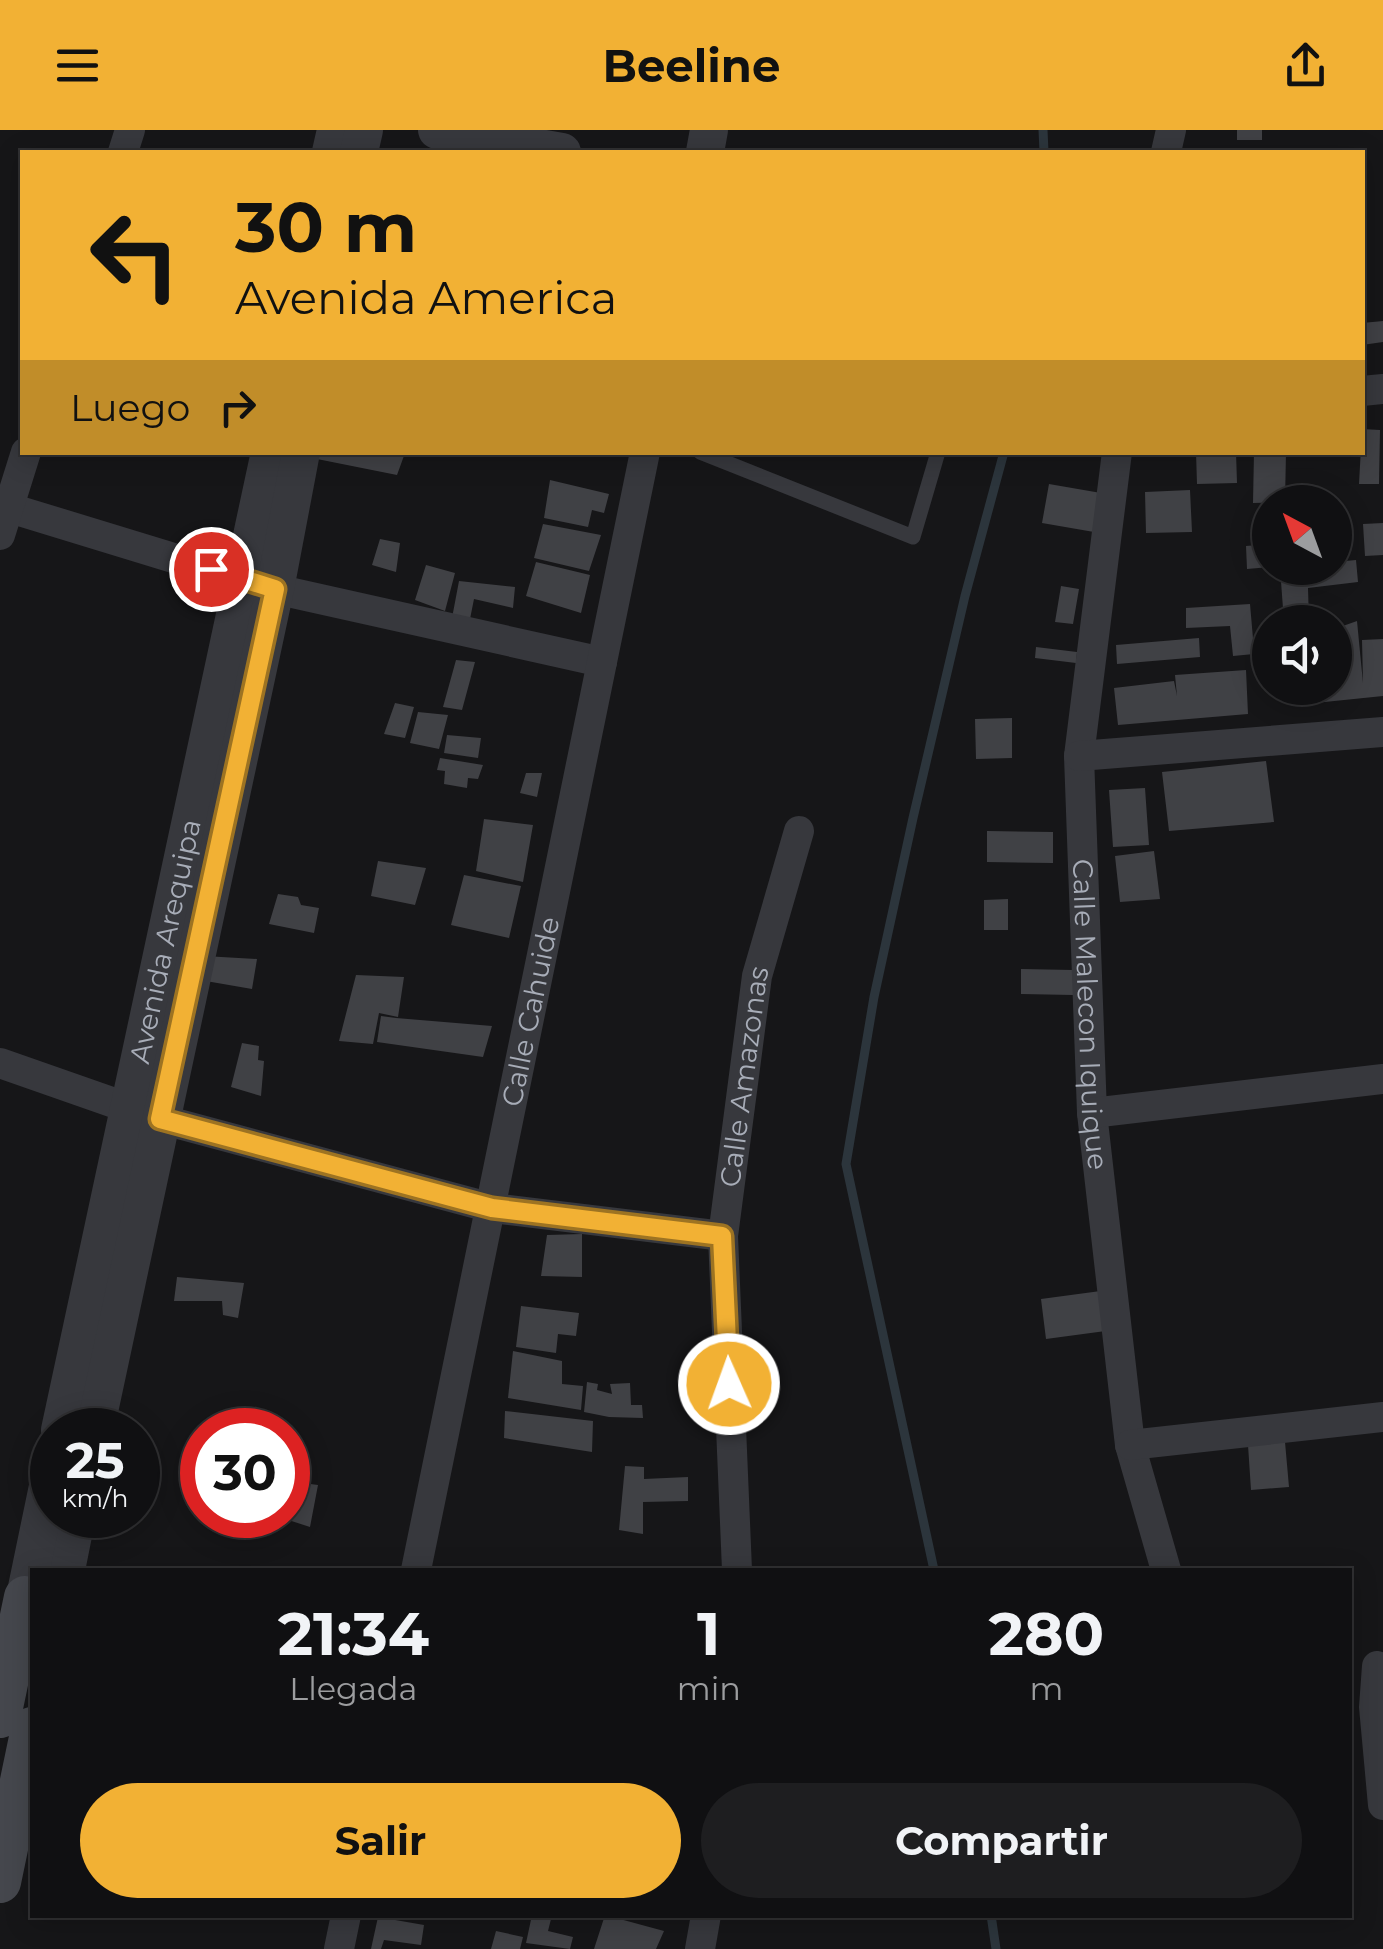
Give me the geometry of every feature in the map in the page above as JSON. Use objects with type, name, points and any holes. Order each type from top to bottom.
[{"type":"main road","points":[[0,1717],[19,1595]]},
{"type":"main road","points":[[0,1882],[30,1738]]},
{"type":"street","points":[[436,130],[551,150]]},
{"type":"street","points":[[25,455],[3,516],[260,584],[602,662]]},
{"type":"street","name":"Avenida Arequipa","points":[[260,584],[270,455]]},
{"type":"street","name":"Avenida Arequipa","points":[[66,1408],[144,1113],[260,584],[300,455]]},
{"type":"street","name":"Calle Cahuide","points":[[416,1568],[644,455]]},
{"type":"street","name":"Calle Malecon Iquique","points":[[1117,455],[1078,756],[1092,1113],[1130,1446],[1165,1568]]},
{"type":"street","points":[[1078,756],[1383,732]]},
{"type":"street","name":"Calle Amazonas","points":[[737,1568],[722,1236],[757,976],[799,831]]},
{"type":"street","points":[[0,1063],[144,1113],[492,1208],[722,1236]]},
{"type":"street","points":[[1092,1113],[1383,1080]]},
{"type":"street","name":"Avenida Arequipa","points":[[98,1408],[144,1113]]},
{"type":"street","points":[[1130,1446],[1383,1417]]},
{"type":"street","points":[[19,1595],[34,1538]]},
{"type":"street","points":[[66,1568],[73,1538]]},
{"type":"street","points":[[1370,1666],[1383,1805]]},
{"type":"street","points":[[339,1949],[345,1918]]},
{"type":"street","points":[[700,1949],[705,1918]]},
{"type":"lane","points":[[707,455],[913,538],[937,455]]},
{"type":"building","points":[[1237,130],[1262,130],[1262,140],[1237,140]]},
{"type":"building","points":[[1383,321],[1383,342],[1365,345],[1365,323]]},
{"type":"building","points":[[1365,429],[1380,430],[1379,484],[1359,484]]},
{"type":"building","points":[[318,455],[404,455],[397,475],[317,459]]},
{"type":"building","points":[[1196,455],[1236,455],[1237,483],[1197,484]]},
{"type":"building","points":[[1254,455],[1286,455],[1285,485],[1253,485]]},
{"type":"building","points":[[550,480],[609,494],[604,513],[592,510],[588,527],[544,518]]},
{"type":"building","points":[[1049,484],[1101,493],[1094,532],[1042,523]]},
{"type":"building","points":[[1190,490],[1192,532],[1146,533],[1145,492]]},
{"type":"building","points":[[1383,523],[1383,555],[1365,556],[1363,524]]},
{"type":"building","points":[[543,524],[601,535],[589,571],[534,558]]},
{"type":"building","points":[[380,539],[400,543],[396,572],[372,565]]},
{"type":"building","points":[[1246,546],[1252,546],[1252,569],[1247,569]]},
{"type":"building","points":[[1352,560],[1356,560],[1358,582],[1352,583]]},
{"type":"building","points":[[536,562],[590,575],[581,613],[526,596]]},
{"type":"building","points":[[426,565],[455,573],[445,611],[415,600]]},
{"type":"building","points":[[459,581],[515,587],[513,608],[474,599],[470,619],[452,618]]},
{"type":"building","points":[[1281,585],[1333,585],[1308,588],[1308,605],[1283,605]]},
{"type":"building","points":[[1061,586],[1079,589],[1073,624],[1055,622]]},
{"type":"building","points":[[1250,604],[1252,654],[1233,656],[1230,626],[1186,628],[1186,608]]},
{"type":"building","points":[[1357,621],[1363,683],[1362,640],[1383,639],[1383,696],[1352,699],[1352,623]]},
{"type":"building","points":[[1199,638],[1200,657],[1117,664],[1116,645]]},
{"type":"building","points":[[1036,647],[1077,652],[1076,663],[1035,658]]},
{"type":"building","points":[[456,660],[475,662],[462,710],[443,707]]},
{"type":"building","points":[[1246,670],[1248,714],[1118,725],[1114,688],[1174,681],[1177,696],[1175,675]]},
{"type":"building","points":[[395,703],[414,707],[405,738],[384,734]]},
{"type":"building","points":[[418,712],[448,715],[439,749],[410,743]]},
{"type":"building","points":[[1012,718],[1012,758],[976,759],[975,719]]},
{"type":"building","points":[[447,735],[481,738],[478,758],[444,753]]},
{"type":"building","points":[[440,758],[483,765],[478,779],[468,778],[467,788],[444,784],[445,771],[437,770]]},
{"type":"building","points":[[1266,761],[1274,822],[1169,831],[1162,772]]},
{"type":"building","points":[[526,773],[542,773],[537,797],[520,793]]},
{"type":"building","points":[[1145,788],[1149,845],[1113,847],[1109,790]]},
{"type":"building","points":[[484,819],[533,825],[523,882],[476,871]]},
{"type":"building","points":[[987,831],[1053,832],[1053,863],[987,862]]},
{"type":"building","points":[[1154,851],[1160,899],[1120,902],[1115,856]]},
{"type":"building","points":[[378,861],[426,868],[415,905],[371,896]]},
{"type":"building","points":[[464,875],[521,886],[509,938],[451,925]]},
{"type":"building","points":[[278,894],[298,897],[301,905],[319,908],[314,933],[269,924]]},
{"type":"building","points":[[1008,899],[1008,930],[984,930],[984,900]]},
{"type":"building","points":[[204,956],[257,959],[252,989],[200,980]]},
{"type":"building","points":[[1021,969],[1073,970],[1073,995],[1021,994]]},
{"type":"building","points":[[356,975],[404,977],[398,1017],[379,1013],[373,1044],[339,1041]]},
{"type":"building","points":[[381,1016],[492,1026],[483,1057],[377,1042]]},
{"type":"building","points":[[242,1043],[259,1046],[258,1060],[264,1061],[261,1096],[231,1087]]},
{"type":"building","points":[[582,1234],[582,1277],[541,1276],[547,1235]]},
{"type":"building","points":[[177,1277],[244,1283],[238,1318],[223,1315],[222,1301],[174,1301]]},
{"type":"building","points":[[1108,1290],[1113,1330],[1046,1339],[1041,1299]]},
{"type":"building","points":[[521,1306],[579,1313],[576,1336],[558,1334],[556,1353],[516,1347]]},
{"type":"building","points":[[513,1351],[562,1361],[562,1384],[583,1386],[581,1410],[508,1398]]},
{"type":"building","points":[[587,1382],[612,1394],[610,1384],[630,1383],[631,1405],[642,1405],[643,1418],[584,1412]]},
{"type":"building","points":[[505,1411],[593,1421],[592,1452],[504,1438]]},
{"type":"building","points":[[1285,1442],[1289,1487],[1251,1490],[1248,1445]]},
{"type":"building","points":[[625,1466],[644,1467],[644,1479],[688,1477],[688,1501],[643,1502],[643,1534],[619,1530]]},
{"type":"building","points":[[310,1484],[318,1485],[310,1527]]},
{"type":"building","points":[[378,1918],[424,1925],[421,1945],[384,1940],[381,1949],[371,1949]]},
{"type":"building","points":[[531,1918],[551,1918],[548,1931],[573,1937],[570,1949],[526,1943]]},
{"type":"building","points":[[604,1918],[664,1931],[656,1949],[594,1949]]},
{"type":"building","points":[[496,1931],[523,1937],[520,1949],[491,1949]]},
{"type":"waterway","points":[[1043,130],[1044,150]]},
{"type":"waterway","points":[[934,1568],[846,1164],[874,997],[913,818],[965,596],[1003,455]]},
{"type":"waterway","points":[[991,1918],[996,1949]]},
{"type":"route","points":[[211,569],[275,589],[160,1119],[492,1208],[722,1236],[729,1384]]}]
